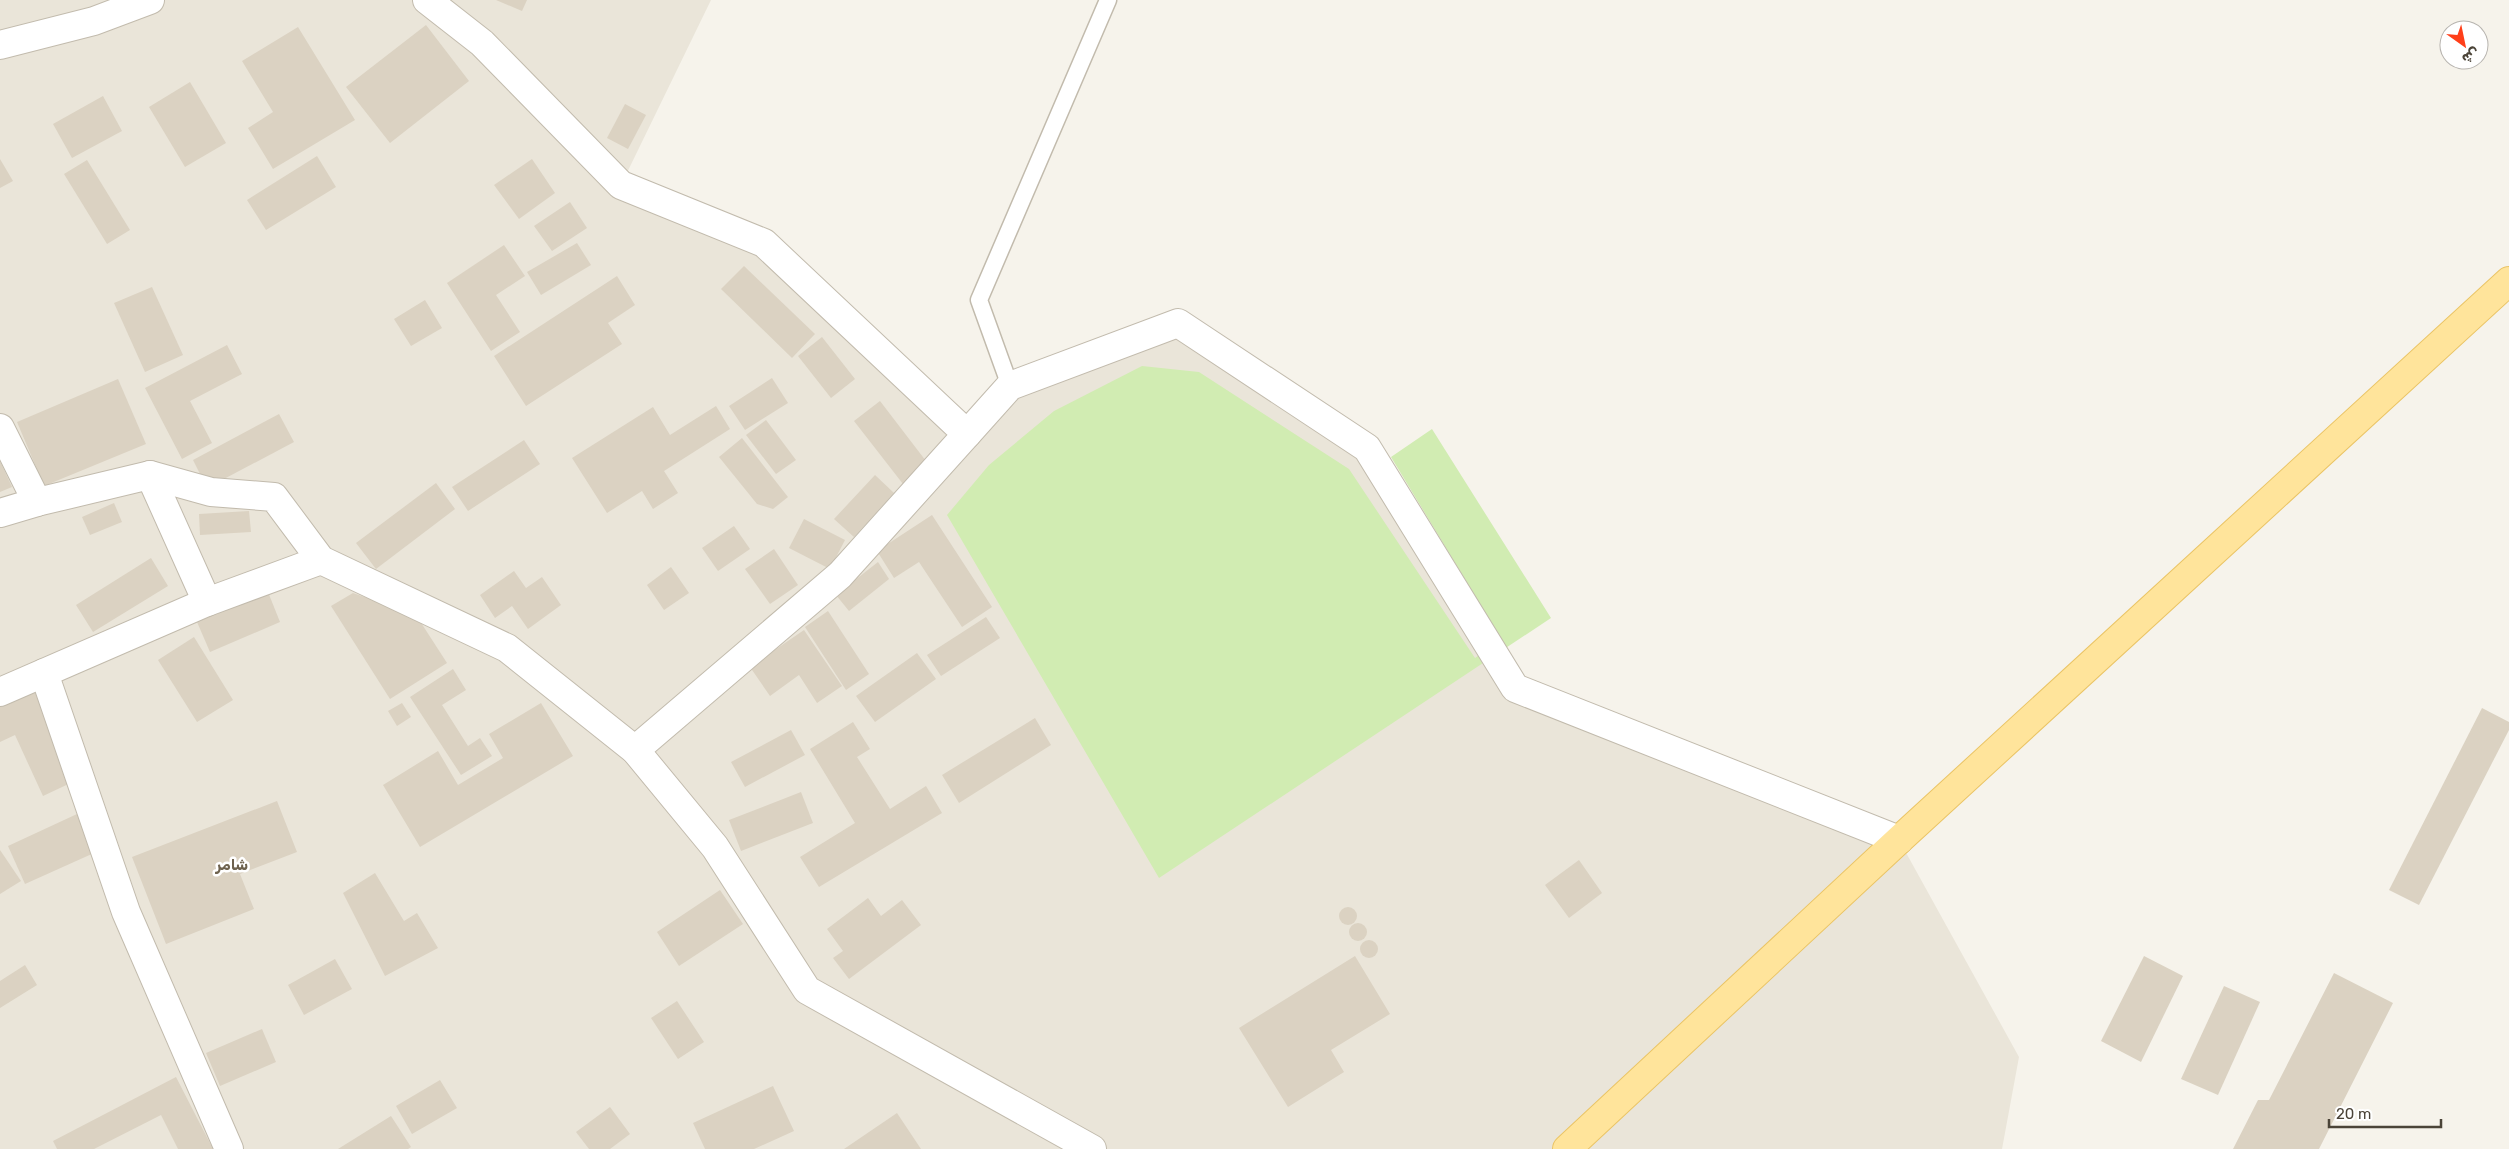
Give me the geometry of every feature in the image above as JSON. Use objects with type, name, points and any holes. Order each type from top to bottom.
[{"type":"main road","points":[[1566,1149],[1899,840],[2509,281]]},
{"type":"street","points":[[0,45],[94,21],[150,0]]},
{"type":"street","points":[[427,0],[482,43],[620,185],[764,243],[967,434]]},
{"type":"street","points":[[635,750],[840,575],[1010,386],[1178,323],[1367,448],[1515,688],[1899,840]]},
{"type":"street","points":[[0,428],[38,502]]},
{"type":"street","points":[[150,475],[207,602]]},
{"type":"street","points":[[0,513],[150,475],[211,492],[274,497],[321,560],[507,648],[635,750],[715,847],[807,990],[1073,1146]]},
{"type":"street","points":[[0,692],[207,602],[321,560]]},
{"type":"street","points":[[44,673],[126,912],[229,1149]]},
{"type":"lane","points":[[1010,386],[980,300],[1108,0]]},
{"type":"shaded area","points":[[0,0],[711,0],[621,185],[764,243],[967,434],[1010,386],[1178,323],[1367,448],[1515,688],[1899,840],[2019,1057],[2002,1149],[0,1149]]},
{"type":"green space","points":[[1142,366],[1199,372],[1349,469],[1475,658],[1501,639],[1391,457],[1432,429],[1551,618],[1159,878],[947,515],[989,465],[1054,411]]},
{"type":"building","points":[[496,0],[527,0],[522,11]]},
{"type":"building","points":[[426,25],[469,81],[390,143],[346,87]]},
{"type":"building","points":[[298,27],[355,120],[273,169],[248,128],[273,112],[242,61]]},
{"type":"building","points":[[190,82],[226,143],[185,167],[149,107]]},
{"type":"building","points":[[103,96],[122,131],[72,158],[53,124]]},
{"type":"building","points":[[625,104],[646,115],[628,149],[607,138]]},
{"type":"building","points":[[317,156],[336,187],[266,230],[247,200]]},
{"type":"building","points":[[0,159],[13,181],[0,188]]},
{"type":"building","points":[[532,159],[555,193],[519,219],[494,185]]},
{"type":"building","points":[[87,160],[130,230],[107,244],[64,174]]},
{"type":"building","points":[[570,202],[587,228],[552,251],[534,226]]},
{"type":"building","points":[[577,243],[591,265],[541,295],[527,272]]},
{"type":"building","points":[[504,245],[525,276],[496,295],[520,332],[491,351],[447,283]]},
{"type":"building","points":[[744,266],[815,334],[792,358],[721,289]]},
{"type":"building","points":[[617,276],[635,305],[608,323],[622,344],[526,406],[494,356]]},
{"type":"building","points":[[152,287],[183,355],[145,372],[114,303]]},
{"type":"building","points":[[425,300],[442,328],[411,346],[394,319]]},
{"type":"building","points":[[822,337],[855,379],[831,398],[798,356]]},
{"type":"building","points":[[227,345],[242,374],[190,401],[212,443],[182,459],[145,388]]},
{"type":"building","points":[[772,378],[788,403],[745,430],[729,406]]},
{"type":"building","points":[[118,379],[146,444],[44,486],[17,422]]},
{"type":"building","points":[[880,401],[929,465],[903,484],[854,421]]},
{"type":"building","points":[[716,406],[730,429],[664,471],[678,493],[653,509],[642,491],[607,513],[572,458],[653,407],[670,435]]},
{"type":"building","points":[[279,414],[294,442],[207,488],[193,460]]},
{"type":"building","points":[[766,420],[796,460],[776,474],[746,435]]},
{"type":"building","points":[[742,438],[788,497],[773,509],[757,504],[719,457]]},
{"type":"building","points":[[524,440],[540,464],[468,511],[452,487]]},
{"type":"building","points":[[0,461],[12,487],[0,492]]},
{"type":"building","points":[[875,475],[894,493],[854,537],[834,519]]},
{"type":"building","points":[[436,483],[455,509],[376,569],[356,543]]},
{"type":"building","points":[[114,503],[122,522],[90,535],[82,517]]},
{"type":"building","points":[[249,511],[251,532],[200,535],[199,514]]},
{"type":"building","points":[[932,515],[992,607],[962,627],[919,562],[894,578],[877,551]]},
{"type":"building","points":[[804,519],[845,540],[830,569],[789,548]]},
{"type":"building","points":[[734,526],[750,549],[718,571],[702,548]]},
{"type":"building","points":[[774,549],[798,585],[770,604],[745,569]]},
{"type":"building","points":[[151,558],[168,586],[93,632],[76,605]]},
{"type":"building","points":[[878,562],[889,579],[849,611],[836,595]]},
{"type":"building","points":[[671,567],[689,593],[664,610],[647,585]]},
{"type":"building","points":[[514,571],[526,588],[542,577],[561,605],[528,629],[512,606],[495,618],[480,595]]},
{"type":"building","points":[[268,592],[280,622],[210,652],[197,622]]},
{"type":"building","points":[[353,593],[416,615],[447,663],[390,699],[331,606]]},
{"type":"building","points":[[828,611],[869,674],[846,690],[805,627]]},
{"type":"building","points":[[986,617],[1000,638],[941,676],[927,655]]},
{"type":"building","points":[[804,630],[842,686],[817,703],[799,675],[770,696],[750,667]]},
{"type":"building","points":[[194,637],[233,700],[197,722],[158,660]]},
{"type":"building","points":[[917,653],[936,679],[875,722],[856,696]]},
{"type":"building","points":[[453,669],[466,690],[442,705],[468,746],[480,738],[492,756],[461,775],[410,697]]},
{"type":"building","points":[[36,689],[77,780],[43,796],[15,735],[0,742],[0,705]]},
{"type":"building","points":[[402,703],[411,717],[397,726],[388,711]]},
{"type":"building","points":[[541,703],[573,756],[420,847],[383,785],[438,751],[458,785],[503,758],[489,734]]},
{"type":"building","points":[[2482,708],[2509,722],[2509,730],[2419,905],[2389,890]]},
{"type":"building","points":[[1035,718],[1051,745],[959,803],[942,775]]},
{"type":"building","points":[[853,722],[870,749],[857,757],[890,809],[926,786],[942,813],[819,887],[800,857],[855,823],[810,749]]},
{"type":"building","points":[[791,730],[805,755],[745,787],[731,762]]},
{"type":"building","points":[[801,792],[813,823],[741,851],[729,820]]},
{"type":"building","points":[[277,801],[297,852],[240,874],[254,909],[166,944],[132,857]]},
{"type":"building","points":[[77,814],[94,853],[25,884],[8,846]]},
{"type":"building","points":[[0,850],[21,881],[0,894]]},
{"type":"building","points":[[1579,860],[1602,893],[1569,918],[1545,885]]},
{"type":"building","points":[[375,873],[404,921],[417,913],[438,948],[385,976],[343,893]]},
{"type":"building","points":[[720,890],[743,924],[679,966],[657,932]]},
{"type":"building","points":[[868,898],[881,916],[902,900],[921,925],[849,979],[833,958],[843,951],[827,929]]},
{"type":"building","points":[[1348,907],[1356,912],[1357,916],[1352,924],[1348,925],[1340,920],[1339,916],[1344,908]]},
{"type":"building","points":[[1358,923],[1364,926],[1367,932],[1364,938],[1358,941],[1352,938],[1349,932],[1352,926]]},
{"type":"building","points":[[1369,940],[1375,943],[1378,949],[1375,955],[1369,958],[1363,955],[1360,949],[1363,943]]},
{"type":"building","points":[[1355,956],[1390,1014],[1331,1050],[1344,1072],[1288,1107],[1239,1028]]},
{"type":"building","points":[[2144,956],[2183,976],[2141,1062],[2101,1041]]},
{"type":"building","points":[[335,959],[352,989],[304,1015],[288,985]]},
{"type":"building","points":[[25,965],[37,985],[0,1008],[0,981]]},
{"type":"building","points":[[2334,973],[2393,1003],[2319,1149],[2233,1149],[2258,1100],[2269,1100]]},
{"type":"building","points":[[2224,986],[2260,1002],[2218,1095],[2181,1079]]},
{"type":"building","points":[[677,1001],[704,1042],[678,1059],[651,1018]]},
{"type":"building","points":[[262,1029],[276,1062],[220,1086],[206,1053]]},
{"type":"building","points":[[176,1077],[213,1149],[178,1149],[161,1115],[94,1149],[57,1149],[53,1141]]},
{"type":"building","points":[[440,1080],[457,1108],[412,1134],[396,1106]]},
{"type":"building","points":[[773,1086],[794,1131],[754,1149],[705,1149],[693,1123]]},
{"type":"building","points":[[610,1107],[630,1134],[610,1149],[589,1149],[576,1132]]},
{"type":"building","points":[[897,1113],[921,1149],[844,1149]]},
{"type":"building","points":[[391,1116],[411,1147],[408,1149],[338,1149]]},
{"type":"district","name":"شامر","points":[[232,865]]}]
